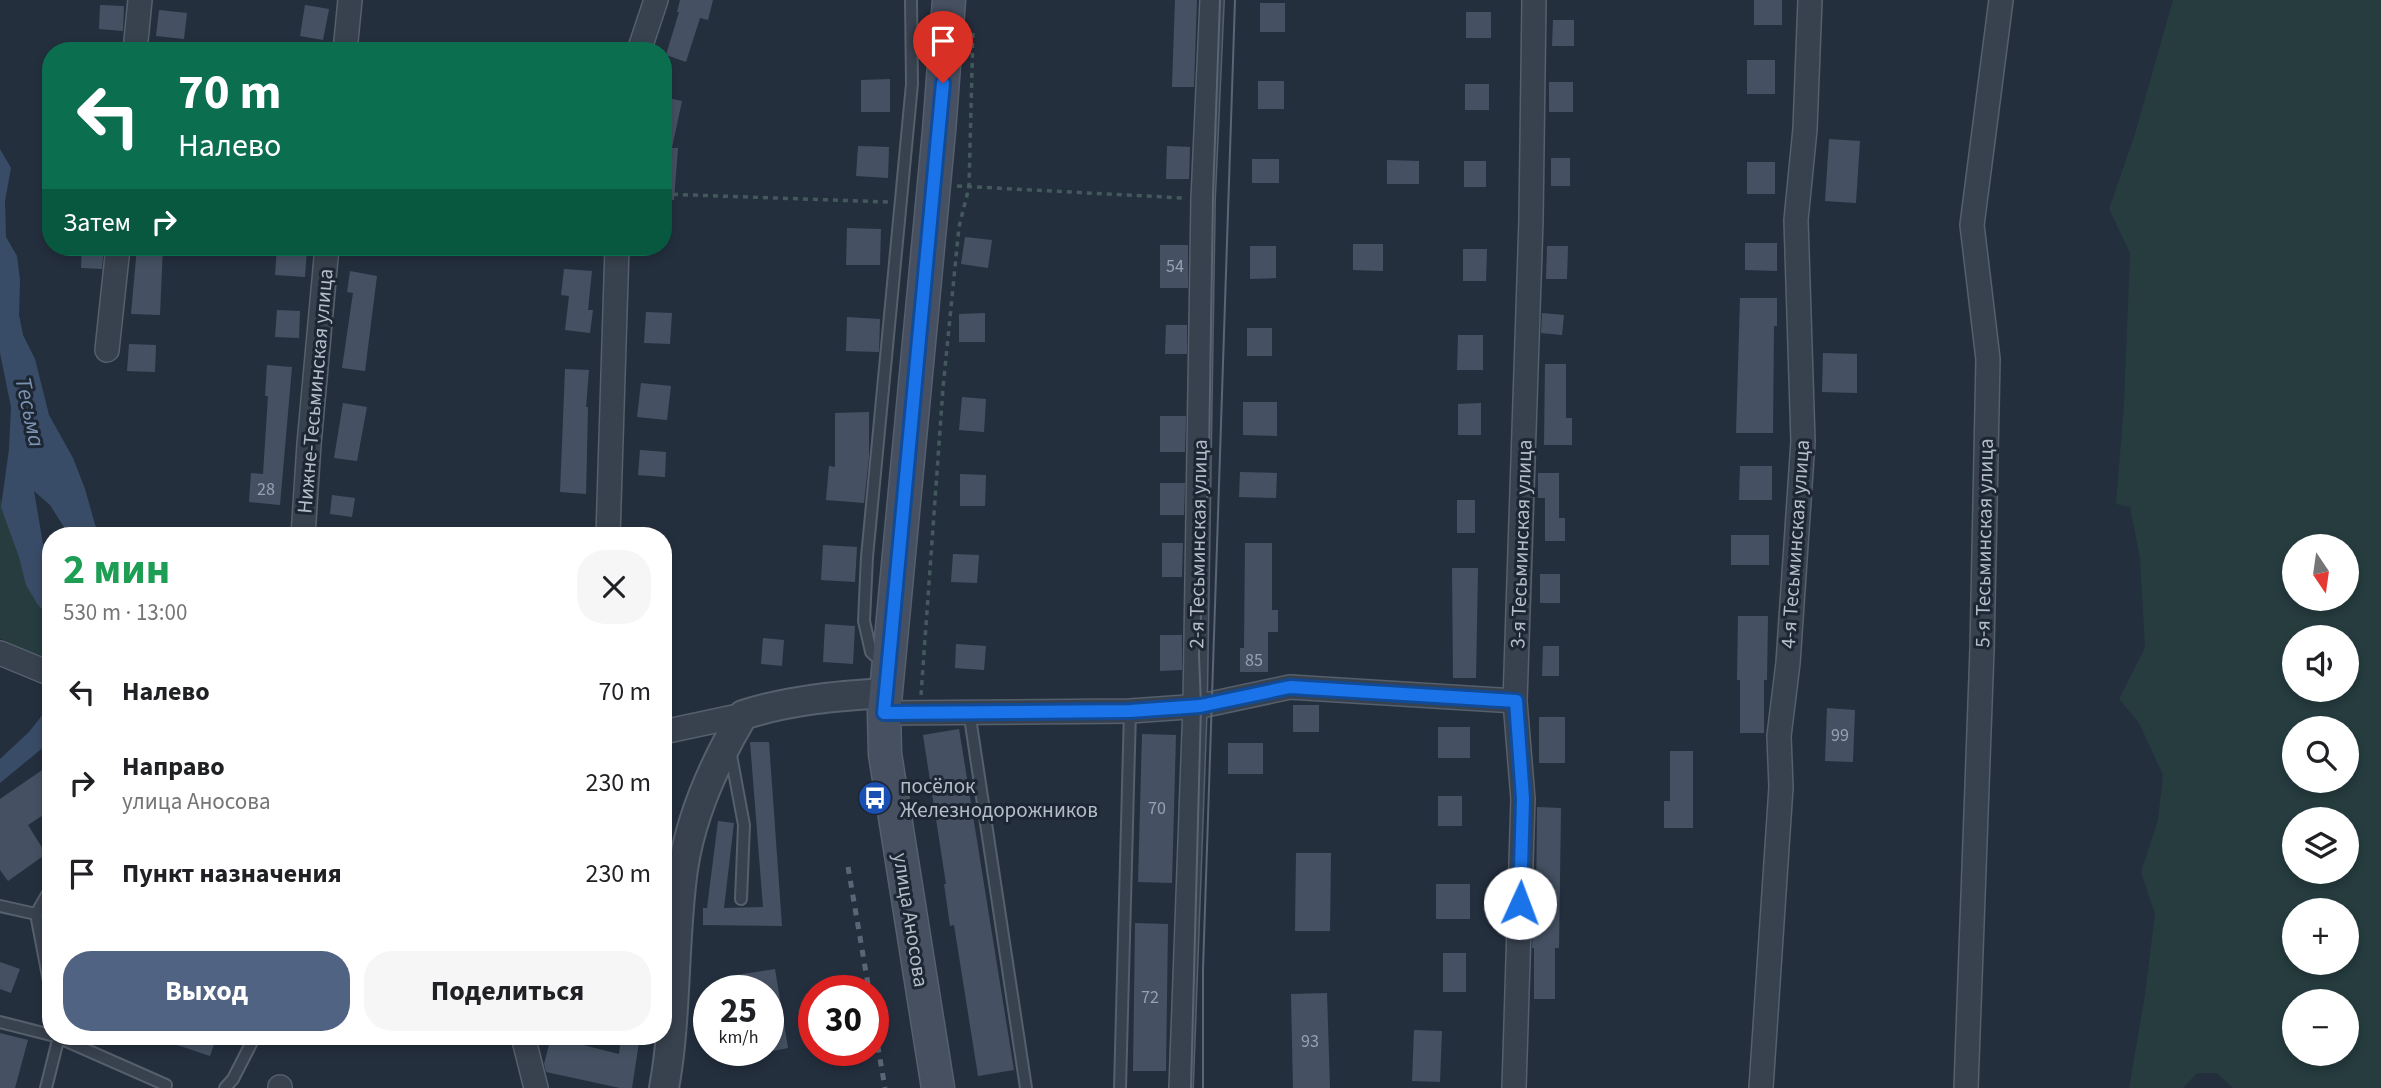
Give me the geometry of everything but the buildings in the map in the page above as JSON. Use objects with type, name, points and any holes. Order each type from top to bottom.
[{"type":"main road","name":"улица Аносова","points":[[938,1088],[885,754],[885,691],[934,186],[949,0]]},
{"type":"street","points":[[136,42],[140,0]]},
{"type":"street","points":[[346,42],[350,0]]},
{"type":"street","points":[[642,42],[656,0]]},
{"type":"street","name":"2-я Тесьминская улица","points":[[1181,1088],[1204,704],[1203,199],[1212,0]]},
{"type":"street","name":"3-я Тесьминская улица","points":[[1514,1088],[1523,799],[1516,701],[1531,233],[1534,0]]},
{"type":"street","name":"4-я Тесьминская улица","points":[[1762,1088],[1781,787],[1779,736],[1788,663],[1803,441],[1796,220],[1805,129],[1810,0]]},
{"type":"street","name":"5-я Тесьминская улица","points":[[1966,1088],[1982,649],[1988,359],[1972,225],[2001,0]]},
{"type":"street","points":[[107,350],[117,256]]},
{"type":"street","name":"Нижне-Тесьминская улица","points":[[304,527],[326,256]]},
{"type":"street","points":[[608,527],[617,256]]},
{"type":"street","points":[[0,653],[42,670]]},
{"type":"street","points":[[672,730],[743,715],[778,704],[885,691],[920,712],[1130,711],[1204,704],[1290,687],[1516,701]]},
{"type":"street","points":[[672,995],[683,868],[695,818],[728,740],[743,715]]},
{"type":"street","points":[[525,1045],[536,1088]]},
{"type":"street","points":[[664,1088],[668,1045]]},
{"type":"lane","points":[[885,691],[871,652],[864,621],[867,557],[912,83],[911,0]]},
{"type":"lane","points":[[969,711],[1026,1088]]},
{"type":"lane","points":[[1120,1088],[1130,711]]},
{"type":"lane","points":[[728,740],[744,825],[741,899]]},
{"type":"lane","points":[[42,904],[36,914],[42,945]]},
{"type":"lane","points":[[0,906],[36,914]]},
{"type":"lane","points":[[0,1022],[42,1032]]},
{"type":"lane","points":[[46,1088],[54,1045]]},
{"type":"lane","points":[[76,1045],[166,1085],[165,1088]]},
{"type":"lane","points":[[225,1088],[233,1079],[250,1045]]},
{"type":"path","points":[[920,712],[945,374],[959,227],[969,187],[973,20]]},
{"type":"path","points":[[934,186],[1203,199]]},
{"type":"path","points":[[672,194],[900,202]]},
{"type":"green space","points":[[2173,0],[2381,0],[2381,1088],[2233,1088],[2217,1073],[2197,1073],[2183,1088],[2129,1088],[2155,914],[2141,872],[2158,820],[2163,775],[2139,723],[2119,699],[2145,648],[2140,558],[2130,507],[2116,504],[2124,405],[2130,253],[2109,209],[2135,134]]},
{"type":"green space","points":[[0,500],[6,503],[42,580],[42,659],[0,638]]},
{"type":"water","name":"Тесьма","points":[[0,149],[11,168],[5,201],[6,237],[17,256],[20,280],[19,315],[23,335],[35,359],[49,415],[73,458],[96,527],[64,527],[50,505],[34,491],[42,538],[42,609],[26,585],[1,507],[9,449],[11,407],[0,353]]},
{"type":"water","points":[[42,715],[42,748],[0,783],[0,759],[29,732]]},
{"type":"tram line","points":[[1191,1088],[1201,706],[1199,655],[1209,458],[1213,195],[1220,0]]},
{"type":"tram line","points":[[1203,1088],[1203,969],[1235,0]]},
{"type":"railway","points":[[848,867],[866,975]]},
{"type":"railway","points":[[881,1066],[885,1088]]},
{"type":"place","name":"посёлок Железнодорожников","points":[[875,798]]},
{"type":"route","points":[[943,83],[884,713],[980,710],[1130,711],[1200,706],[1290,687],[1516,701],[1523,799],[1520,903]]}]
